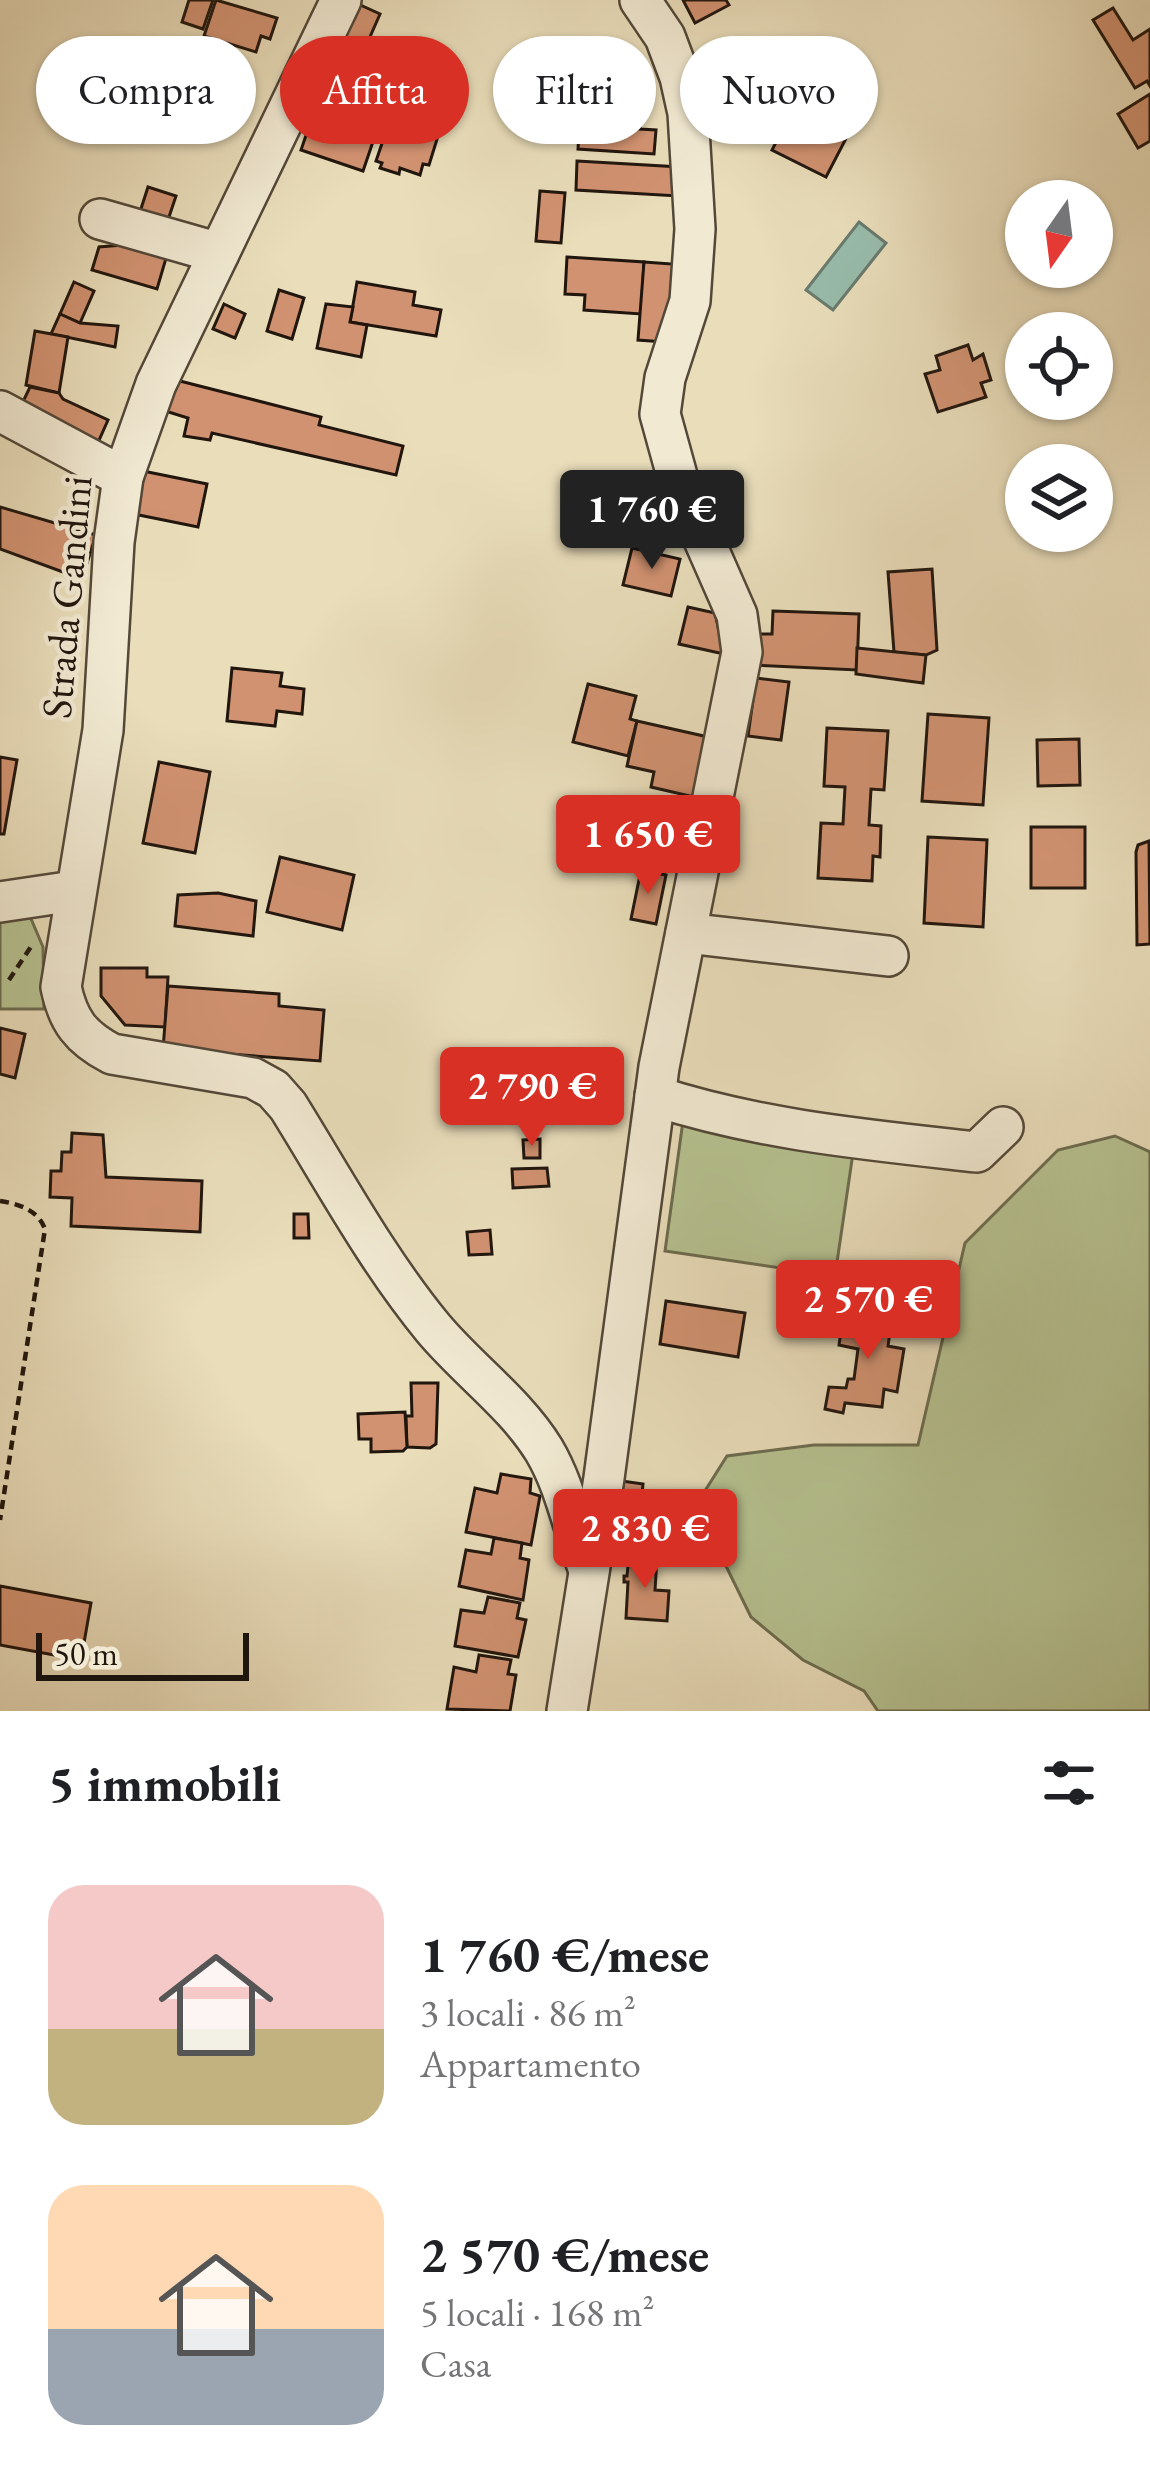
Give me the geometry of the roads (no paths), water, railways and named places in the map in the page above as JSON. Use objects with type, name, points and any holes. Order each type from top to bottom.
[{"type":"street","name":"Strada Gandini","points":[[341,0],[136,430],[122,477],[103,730],[61,987],[65,1009],[76,1029],[112,1054],[253,1078],[273,1089],[434,1329],[543,1448],[564,1492],[589,1570]]},
{"type":"street","points":[[566,1711],[655,1096],[742,652],[737,615],[679,483],[660,414],[665,378],[690,301],[695,229],[688,112],[680,77],[665,37],[640,0]]},
{"type":"street","points":[[100,219],[219,253]]},
{"type":"street","points":[[0,411],[122,477]]},
{"type":"street","points":[[0,902],[74,892]]},
{"type":"street","points":[[686,933],[888,956]]},
{"type":"street","points":[[655,1096],[709,1114],[858,1139],[977,1152],[1003,1127]]}]
